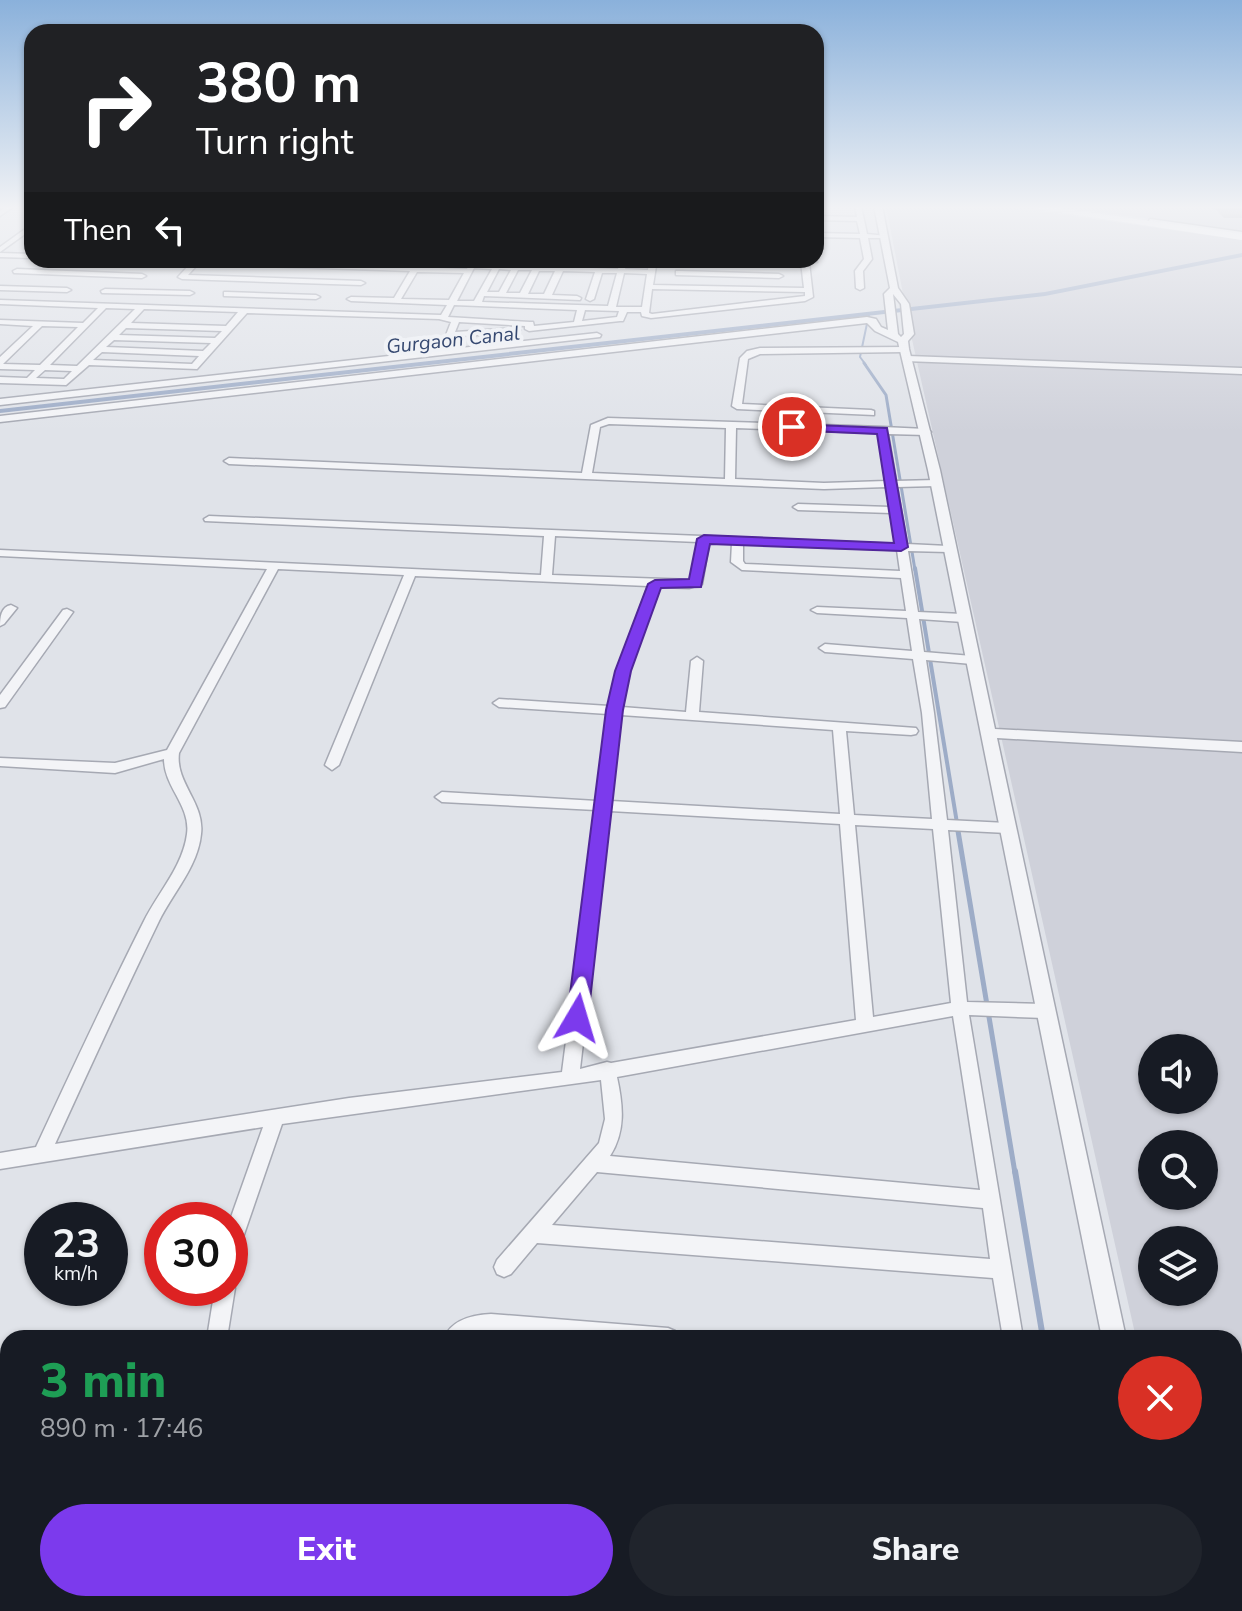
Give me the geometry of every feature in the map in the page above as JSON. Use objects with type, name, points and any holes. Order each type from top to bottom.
[{"type":"street","points":[[52,304],[77,281]]},
{"type":"street","points":[[91,305],[115,281]]},
{"type":"street","points":[[127,291],[137,281]]},
{"type":"street","points":[[169,292],[178,281]]},
{"type":"street","points":[[176,308],[200,281]]},
{"type":"street","points":[[215,309],[237,281]]},
{"type":"street","points":[[303,281],[361,283]]},
{"type":"street","points":[[396,301],[408,281]]},
{"type":"street","points":[[446,310],[462,281]]},
{"type":"street","points":[[476,304],[489,281]]},
{"type":"street","points":[[501,295],[508,281]]},
{"type":"street","points":[[523,296],[530,281]]},
{"type":"street","points":[[547,297],[554,281]]},
{"type":"street","points":[[569,298],[576,281]]},
{"type":"street","points":[[590,299],[596,281]]},
{"type":"street","points":[[613,304],[619,281]]},
{"type":"street","points":[[649,281],[646,315],[654,316],[802,300],[808,298],[808,281]]},
{"type":"street","points":[[794,281],[809,290]]},
{"type":"street","points":[[860,281],[860,288]]},
{"type":"street","points":[[893,281],[908,316],[909,337],[902,346]]},
{"type":"street","points":[[307,312],[327,282]]},
{"type":"street","points":[[342,314],[361,283]]},
{"type":"street","points":[[0,286],[67,290]]},
{"type":"street","points":[[894,288],[888,294],[890,316],[902,346],[926,432],[1109,1330]]},
{"type":"street","points":[[105,291],[190,293]]},
{"type":"street","points":[[227,294],[316,297]]},
{"type":"street","points":[[481,294],[590,299],[624,309],[646,310]]},
{"type":"street","points":[[351,299],[396,301],[446,310],[532,318]]},
{"type":"street","points":[[0,302],[342,314],[446,310],[476,304],[553,326],[620,319],[624,309]]},
{"type":"street","points":[[23,303],[0,322],[84,325]]},
{"type":"street","points":[[456,320],[449,335],[473,334],[532,318],[559,307],[602,308],[613,304]]},
{"type":"street","points":[[29,381],[104,306]]},
{"type":"street","points":[[0,380],[66,382],[142,307]]},
{"type":"street","points":[[553,326],[559,307]]},
{"type":"street","points":[[577,324],[582,308]]},
{"type":"street","points":[[600,321],[602,308]]},
{"type":"street","points":[[0,364],[41,368],[194,367],[245,310]]},
{"type":"street","points":[[446,310],[456,320],[478,321],[500,327]]},
{"type":"street","points":[[0,419],[870,320],[902,346]]},
{"type":"street","points":[[473,334],[478,321]]},
{"type":"street","points":[[0,364],[40,323]]},
{"type":"street","points":[[124,325],[228,329]]},
{"type":"street","points":[[0,402],[597,335]]},
{"type":"street","points":[[113,337],[218,341]]},
{"type":"street","points":[[0,345],[16,346]]},
{"type":"street","points":[[871,413],[736,404],[744,358],[750,353],[902,346],[1242,371]]},
{"type":"street","points":[[101,349],[207,354]]},
{"type":"street","points":[[586,477],[598,423],[608,421],[926,432]]},
{"type":"street","points":[[730,482],[731,425]]},
{"type":"street","points":[[890,430],[898,486],[896,510],[908,547],[907,575],[926,656],[938,823],[976,1008],[989,1200],[1012,1330]]},
{"type":"street","points":[[229,461],[730,482],[898,486],[936,483]]},
{"type":"street","points":[[798,507],[896,510]]},
{"type":"street","points":[[209,519],[948,549]]},
{"type":"street","points":[[546,578],[550,533]]},
{"type":"street","points":[[0,553],[696,584],[704,539]]},
{"type":"street","points":[[738,541],[737,562],[742,567],[907,575]]},
{"type":"street","points":[[41,1155],[193,842],[196,827],[194,815],[172,772],[172,753],[275,565]]},
{"type":"street","points":[[332,765],[410,573]]},
{"type":"street","points":[[570,1078],[615,710],[623,671],[655,584]]},
{"type":"street","points":[[0,622],[11,608]]},
{"type":"street","points":[[817,610],[963,618]]},
{"type":"street","points":[[0,704],[67,612]]},
{"type":"street","points":[[825,648],[972,660]]},
{"type":"street","points":[[692,715],[697,661]]},
{"type":"street","points":[[499,703],[911,731]]},
{"type":"street","points":[[839,726],[865,1025]]},
{"type":"street","points":[[988,733],[1242,747]]},
{"type":"street","points":[[0,762],[115,768],[172,753]]},
{"type":"street","points":[[442,797],[1007,828]]},
{"type":"street","points":[[0,1161],[276,1117],[570,1078],[607,1069],[976,1008],[1044,1011]]},
{"type":"street","points":[[504,1267],[606,1148],[614,1130],[613,1098],[607,1069]]},
{"type":"street","points":[[246,1202],[276,1117]]},
{"type":"street","points":[[594,1163],[989,1200]]},
{"type":"street","points":[[533,1233],[1001,1269]]},
{"type":"street","points":[[218,1330],[222,1306]]},
{"type":"street","points":[[465,1330],[472,1325],[491,1324],[567,1330]]},
{"type":"shaded area","points":[[901,281],[1242,281],[1242,1330],[1134,1330]]},
{"type":"waterway","name":"Gurgaon Canal","points":[[0,411],[1045,294],[1110,281]]},
{"type":"waterway","points":[[866,365],[860,357],[869,314]]},
{"type":"waterway","points":[[864,363],[886,395],[915,570]]},
{"type":"waterway","points":[[915,568],[957,823]]},
{"type":"waterway","points":[[958,831],[1015,1173]]},
{"type":"waterway","points":[[1015,1171],[1042,1330]]},
{"type":"route","points":[[577,1018],[615,710],[623,671],[655,584],[696,584],[704,539],[901,547],[883,430],[792,427]]}]
